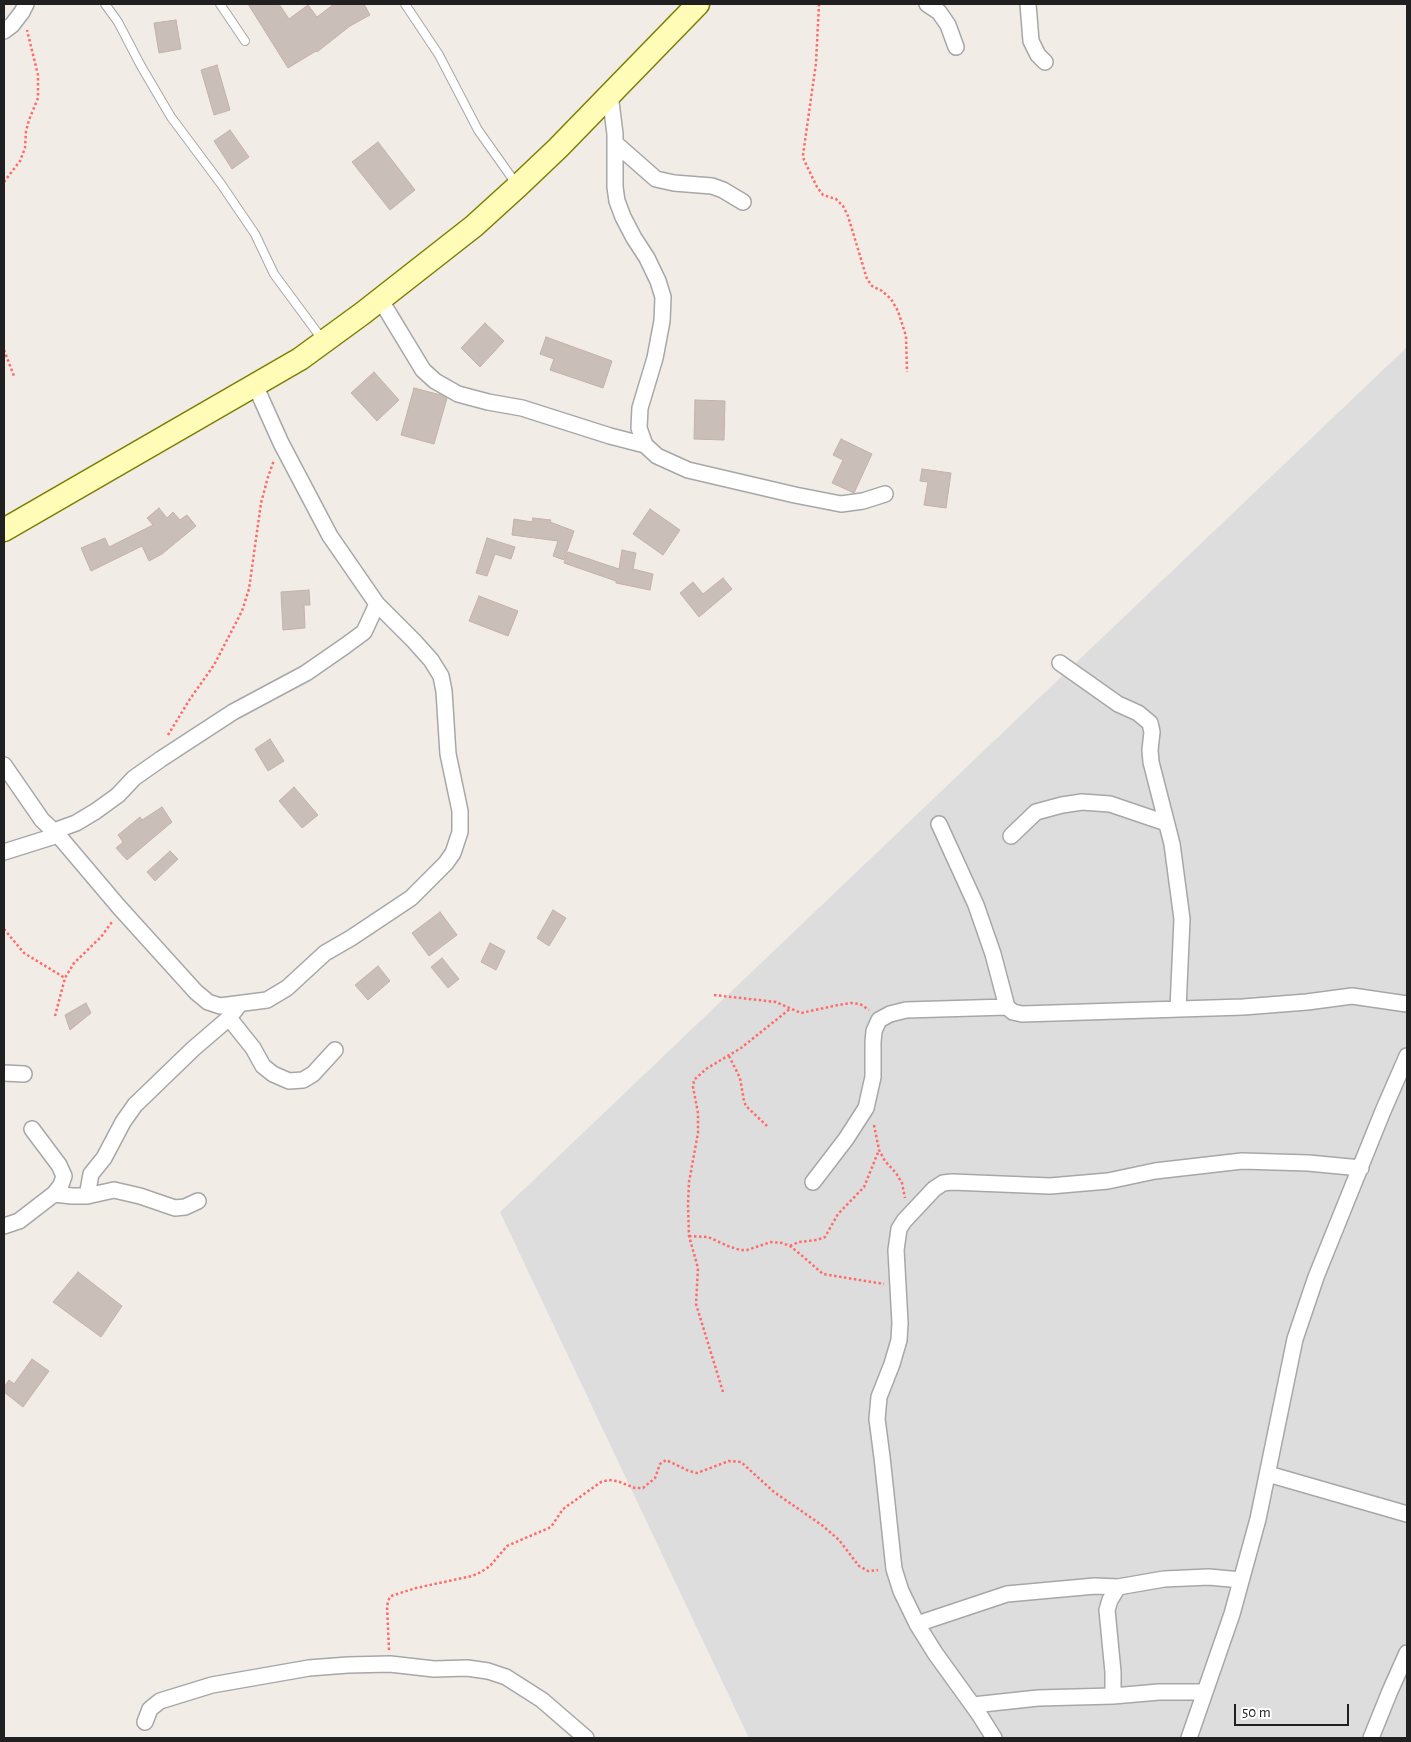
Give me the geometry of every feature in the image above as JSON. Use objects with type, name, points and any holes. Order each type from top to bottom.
[{"type":"main road","points":[[4,530],[255,386],[324,342],[474,226],[518,186],[698,4]]},
{"type":"street","points":[[926,4],[939,12],[944,18],[956,47]]},
{"type":"street","points":[[1028,4],[1031,41],[1038,55],[1045,62]]},
{"type":"street","points":[[4,31],[12,25],[24,8]]},
{"type":"street","points":[[610,94],[615,143],[615,187],[617,201],[634,238],[647,258],[663,297],[662,321],[655,358],[640,408],[639,428],[644,445]]},
{"type":"street","points":[[615,143],[656,179],[674,183],[712,186],[743,202]]},
{"type":"street","points":[[380,299],[423,370],[435,381],[458,394],[522,408],[644,445],[657,456],[688,470],[841,504],[863,501],[885,494]]},
{"type":"street","points":[[4,765],[42,820],[56,833],[119,907],[196,992],[208,1002],[220,1006],[267,1000],[287,988],[325,953],[411,898],[446,863],[453,853],[460,832],[460,811],[448,754],[444,691],[441,676],[431,660],[414,640],[377,604],[330,536],[281,443],[255,386]]},
{"type":"street","points":[[4,852],[56,833],[76,823],[118,795],[134,778],[161,758],[233,712],[306,673],[364,632],[377,604]]},
{"type":"street","points":[[1060,663],[1118,704],[1145,717],[1150,723],[1152,732],[1151,762],[1172,844],[1182,919],[1178,1009]]},
{"type":"street","points":[[1011,836],[1036,812],[1082,802],[1110,804],[1166,824]]},
{"type":"street","points":[[939,824],[976,905],[993,954],[1007,1007]]},
{"type":"street","points":[[813,1182],[846,1139],[866,1108],[873,1077],[874,1031],[879,1020],[890,1014],[906,1010],[1007,1007],[1014,1012],[1022,1014],[1178,1009],[1298,1003],[1352,996],[1407,1004]]},
{"type":"street","points":[[87,1196],[92,1174],[104,1158],[123,1122],[135,1105],[193,1049],[229,1018],[239,1005]]},
{"type":"street","points":[[229,1018],[253,1048],[263,1066],[273,1074],[290,1081],[303,1080],[313,1074],[335,1050]]},
{"type":"street","points":[[1189,1738],[1232,1614],[1268,1474],[1295,1340],[1316,1277],[1407,1056]]},
{"type":"street","points":[[4,1073],[24,1074]]},
{"type":"street","points":[[4,1226],[19,1221],[54,1194],[61,1185],[64,1176],[59,1165],[32,1129]]},
{"type":"street","points":[[994,1738],[973,1705],[935,1654],[917,1624],[901,1591],[894,1569],[877,1419],[879,1397],[899,1340],[896,1250],[899,1229],[904,1220],[934,1189],[952,1182],[1050,1186],[1108,1181],[1154,1172],[1242,1161],[1308,1163],[1361,1168]]},
{"type":"street","points":[[54,1194],[87,1196],[114,1190],[175,1208],[198,1201]]},
{"type":"street","points":[[1268,1474],[1407,1514]]},
{"type":"street","points":[[917,1624],[1007,1594],[1095,1586],[1118,1587],[1164,1580],[1209,1577],[1241,1580]]},
{"type":"street","points":[[1113,1696],[1113,1672],[1107,1610],[1110,1600],[1118,1587]]},
{"type":"street","points":[[1371,1738],[1407,1653]]},
{"type":"street","points":[[145,1722],[150,1710],[160,1700],[212,1684],[309,1668],[390,1664],[434,1669],[467,1668],[488,1671],[506,1677],[542,1700],[586,1738]]},
{"type":"street","points":[[973,1705],[1038,1698],[1113,1696],[1158,1692],[1204,1692]]},
{"type":"lane","points":[[105,4],[118,22],[171,117],[250,227],[274,274],[324,342]]},
{"type":"lane","points":[[220,4],[245,41]]},
{"type":"lane","points":[[405,4],[439,55],[478,130],[518,186]]},
{"type":"path","points":[[819,4],[816,63],[803,155],[804,160],[823,195],[836,199],[843,206],[848,216],[867,279],[872,286],[882,291],[891,299],[898,311],[906,336],[907,372]]},
{"type":"path","points":[[4,182],[20,161],[28,120],[38,98],[38,75],[24,8]]},
{"type":"path","points":[[4,350],[14,376]]},
{"type":"path","points":[[166,738],[214,665],[242,611],[250,589],[261,503],[268,477],[281,443]]},
{"type":"path","points":[[55,1016],[65,978],[74,963],[89,950],[111,924],[119,907]]},
{"type":"path","points":[[4,929],[24,953],[65,978]]},
{"type":"path","points":[[714,996],[776,1002],[802,1013],[838,1005],[860,1004],[866,1006],[879,1020]]},
{"type":"path","points":[[723,1392],[696,1304],[698,1268],[689,1236],[689,1182],[698,1133],[698,1113],[693,1088],[694,1080],[706,1069],[761,1034],[791,1008]]},
{"type":"path","points":[[729,1056],[740,1078],[746,1106],[768,1126]]},
{"type":"path","points":[[866,1108],[872,1115],[879,1150],[905,1188],[904,1220]]},
{"type":"path","points":[[790,1246],[799,1242],[825,1237],[838,1214],[864,1187],[879,1150]]},
{"type":"path","points":[[689,1236],[708,1237],[740,1250],[747,1250],[771,1242],[782,1243],[790,1246],[823,1274],[898,1287]]},
{"type":"path","points":[[390,1664],[387,1606],[388,1599],[391,1596],[416,1588],[472,1576],[481,1572],[490,1566],[507,1546],[552,1527],[563,1508],[601,1482],[617,1481],[635,1488],[643,1488],[655,1478],[660,1464],[666,1460],[697,1473],[729,1461],[741,1462],[774,1492],[823,1526],[839,1540],[859,1566],[868,1571],[894,1569]]},
{"type":"shaded area","points":[[1407,347],[1407,1738],[749,1738],[500,1212]]},
{"type":"building","points":[[248,4],[279,4],[289,19],[308,5],[317,17],[334,4],[364,4],[370,15],[350,26],[317,52],[288,68]]},
{"type":"building","points":[[176,20],[181,49],[159,53],[154,23]]},
{"type":"building","points":[[217,65],[230,110],[214,115],[201,70]]},
{"type":"building","points":[[230,130],[249,157],[232,169],[214,141]]},
{"type":"building","points":[[378,142],[415,190],[390,210],[352,162]]},
{"type":"building","points":[[485,323],[504,341],[480,367],[461,348]]},
{"type":"building","points":[[546,337],[612,361],[603,388],[550,370],[554,359],[540,354]]},
{"type":"building","points":[[374,372],[399,400],[377,421],[351,393]]},
{"type":"building","points":[[414,388],[447,398],[434,444],[401,435]]},
{"type":"building","points":[[695,400],[725,401],[724,440],[694,439]]},
{"type":"building","points":[[841,439],[872,454],[854,493],[832,483],[843,460],[833,455]]},
{"type":"building","points":[[922,469],[951,473],[946,508],[924,505],[928,482],[920,481]]},
{"type":"building","points":[[159,508],[167,518],[173,512],[180,520],[187,515],[196,526],[162,554],[149,561],[142,546],[91,571],[81,548],[105,538],[109,547],[153,525],[147,518]]},
{"type":"building","points":[[650,509],[680,530],[663,555],[633,534]]},
{"type":"building","points":[[533,518],[551,520],[550,522],[574,531],[564,560],[553,556],[558,541],[512,535],[514,519],[532,522]]},
{"type":"building","points":[[487,538],[515,547],[511,559],[495,554],[487,576],[476,573]]},
{"type":"building","points":[[622,550],[636,553],[633,569],[653,574],[650,590],[616,583],[616,581],[564,563],[568,552],[619,569]]},
{"type":"building","points":[[723,578],[732,589],[699,617],[680,593],[693,582],[703,594]]},
{"type":"building","points":[[309,590],[310,605],[304,605],[305,628],[283,630],[281,592]]},
{"type":"building","points":[[479,596],[518,611],[508,636],[469,621]]},
{"type":"building","points":[[270,739],[284,761],[268,771],[255,749]]},
{"type":"building","points":[[294,787],[318,815],[302,828],[279,801]]},
{"type":"building","points":[[162,807],[172,822],[127,860],[116,848],[123,842],[118,835],[140,817],[142,820]]},
{"type":"building","points":[[170,851],[178,859],[155,881],[147,872]]},
{"type":"building","points":[[553,910],[566,918],[549,946],[537,938]]},
{"type":"building","points":[[440,912],[457,935],[429,956],[412,933]]},
{"type":"building","points":[[490,943],[505,951],[496,970],[481,962]]},
{"type":"building","points":[[442,958],[459,979],[448,988],[431,967]]},
{"type":"building","points":[[378,966],[390,981],[368,1000],[355,985]]},
{"type":"building","points":[[86,1003],[91,1013],[70,1030],[65,1015]]},
{"type":"building","points":[[78,1272],[122,1306],[101,1337],[53,1302]]},
{"type":"building","points":[[32,1359],[49,1371],[23,1407],[4,1392],[4,1387],[9,1380],[14,1384]]}]
